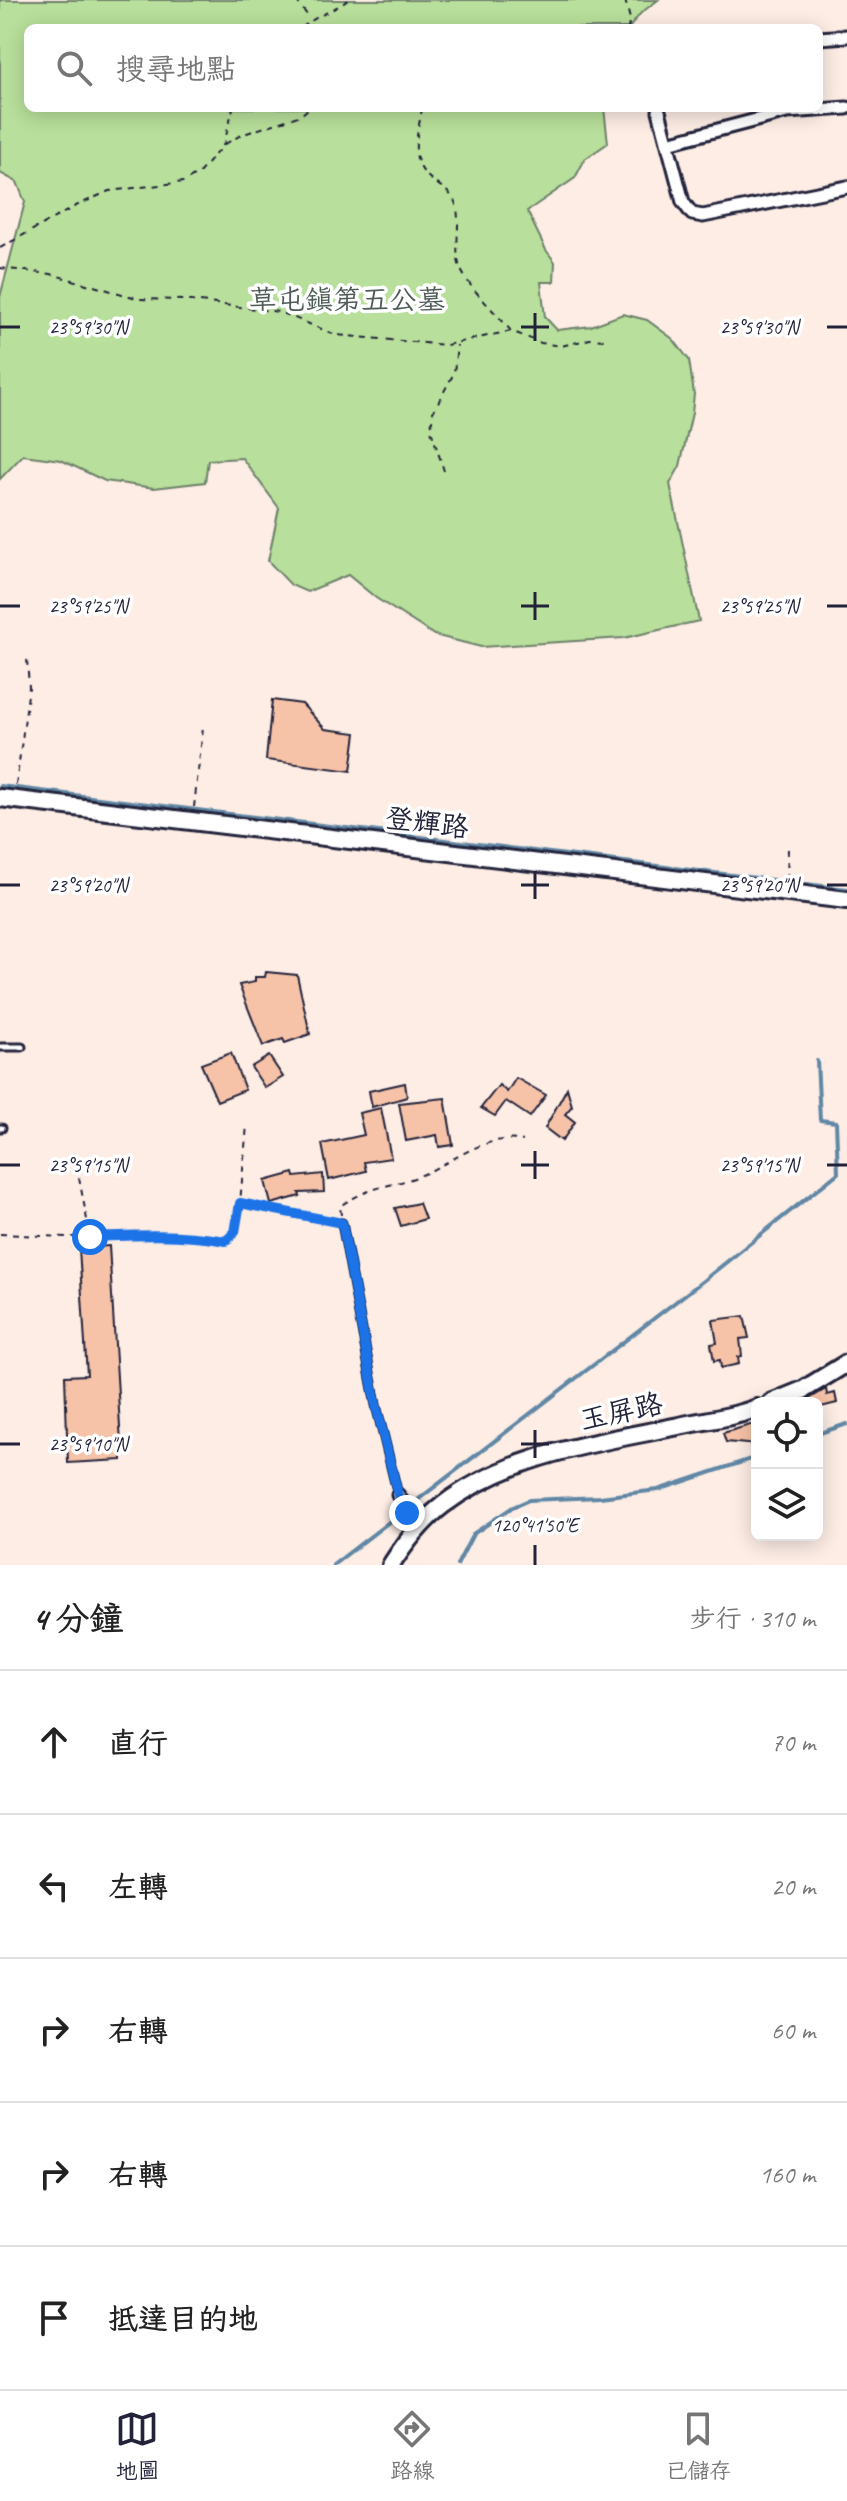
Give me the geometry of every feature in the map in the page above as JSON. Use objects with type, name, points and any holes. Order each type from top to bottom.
[{"type":"street","points":[[823,38],[847,36]]},
{"type":"street","points":[[823,110],[847,108]]},
{"type":"street","points":[[659,112],[683,202],[692,214],[703,216],[847,187]]},
{"type":"street","points":[[668,143],[787,112]]},
{"type":"street","name":"登輝路","points":[[7,798],[847,900]]},
{"type":"street","points":[[786,1397],[847,1363]]},
{"type":"street","name":"玉屏路","points":[[391,1565],[418,1529],[440,1507],[470,1486],[515,1466],[571,1448],[751,1409]]},
{"type":"street","points":[[400,1500],[418,1529]]},
{"type":"lane","points":[[0,1047],[22,1047]]},
{"type":"lane","points":[[342,1223],[373,1389],[400,1500]]},
{"type":"path","points":[[296,0],[311,19]]},
{"type":"path","points":[[306,24],[348,0]]},
{"type":"path","points":[[625,0],[629,24]]},
{"type":"path","points":[[224,144],[232,112]]},
{"type":"path","points":[[0,248],[109,191],[184,182],[199,173],[224,144],[304,112]]},
{"type":"path","points":[[421,112],[414,153],[430,179],[445,188],[455,203],[458,261],[465,280],[484,297],[511,331],[541,343],[561,346],[590,339],[604,340]]},
{"type":"path","points":[[0,268],[51,274],[140,299],[183,300],[280,312],[336,335],[457,345],[511,331]]},
{"type":"path","points":[[444,471],[431,430],[433,412],[454,373],[457,345]]},
{"type":"path","points":[[7,798],[29,687],[27,659]]},
{"type":"path","points":[[193,820],[203,728]]},
{"type":"path","points":[[786,892],[788,848]]},
{"type":"path","points":[[0,1234],[90,1237],[170,1235],[226,1241],[235,1232],[247,1125]]},
{"type":"path","points":[[240,1203],[342,1223],[340,1206],[363,1191],[416,1177],[458,1156],[509,1138],[523,1141]]},
{"type":"path","points":[[79,1178],[90,1237]]},
{"type":"green space","name":"草屯鎮第五公墓","points":[[0,0],[658,0],[632,24],[24,24],[24,112],[604,112],[608,143],[585,159],[575,178],[527,211],[555,262],[554,282],[541,282],[545,317],[557,330],[591,326],[623,314],[647,320],[673,339],[689,360],[694,394],[692,413],[680,466],[670,484],[699,621],[624,638],[481,647],[434,635],[376,598],[348,575],[307,592],[291,585],[268,561],[279,508],[242,458],[208,460],[205,482],[154,488],[105,481],[61,460],[23,455],[0,479],[0,297],[25,202],[17,182],[0,173]]},
{"type":"building","points":[[272,700],[302,704],[325,729],[356,733],[351,771],[266,760]]},
{"type":"building","points":[[266,972],[297,975],[310,1034],[285,1043],[283,1039],[263,1046],[239,985],[255,982],[255,977],[265,977]]},
{"type":"building","points":[[231,1053],[245,1090],[217,1101],[201,1064]]},
{"type":"building","points":[[269,1056],[283,1077],[265,1088],[251,1067]]},
{"type":"building","points":[[516,1078],[546,1095],[530,1117],[506,1101],[495,1116],[481,1108],[499,1085],[507,1092]]},
{"type":"building","points":[[405,1083],[407,1097],[372,1107],[369,1091]]},
{"type":"building","points":[[567,1088],[572,1106],[565,1114],[575,1122],[562,1141],[545,1128]]},
{"type":"building","points":[[445,1098],[453,1145],[439,1147],[437,1135],[406,1141],[399,1103]]},
{"type":"building","points":[[381,1108],[391,1158],[364,1162],[366,1171],[329,1180],[322,1144],[364,1135],[359,1113]]},
{"type":"building","points":[[294,1173],[295,1177],[323,1174],[324,1192],[299,1193],[300,1196],[271,1204],[265,1181]]},
{"type":"building","points":[[419,1203],[425,1219],[401,1226],[395,1208]]},
{"type":"building","points":[[109,1246],[122,1460],[68,1463],[65,1376],[87,1375],[79,1248]]},
{"type":"building","points":[[744,1316],[749,1338],[740,1339],[742,1356],[738,1357],[739,1364],[721,1368],[720,1360],[714,1361],[711,1344],[717,1343],[713,1320]]},
{"type":"building","points":[[826,1389],[827,1395],[835,1393],[837,1403],[823,1406],[823,1397],[812,1397]]},
{"type":"building","points":[[751,1425],[751,1444],[726,1442],[723,1433]]},
{"type":"waterway","points":[[0,786],[847,889]]},
{"type":"waterway","points":[[333,1565],[838,1173],[836,1122],[820,1120],[817,1061]]},
{"type":"waterway","points":[[823,1432],[847,1424]]},
{"type":"waterway","points":[[457,1565],[473,1534],[529,1500],[600,1497],[658,1490],[751,1459]]},
{"type":"route","points":[[90,1237],[200,1236],[226,1241],[235,1232],[240,1203],[342,1223],[376,1405],[398,1495],[407,1513]]}]
